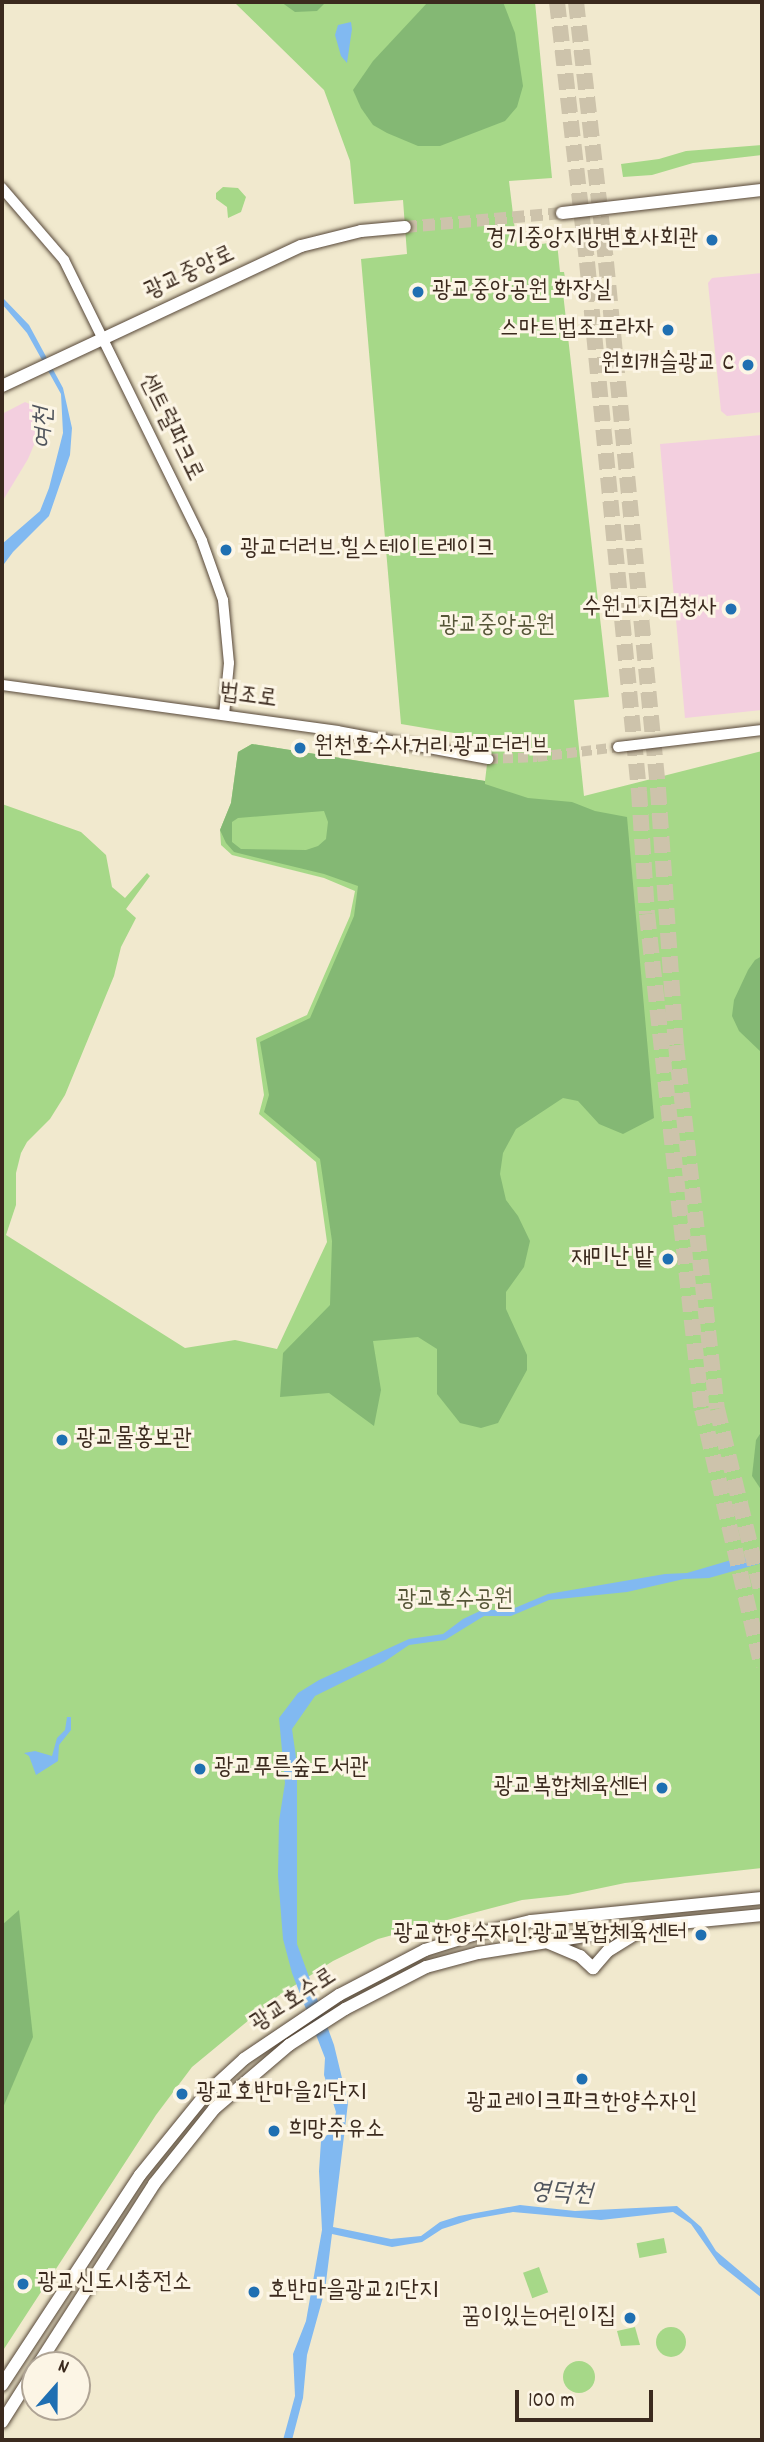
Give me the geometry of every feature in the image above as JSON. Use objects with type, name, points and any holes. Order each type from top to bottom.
[{"type":"main road","points":[[562,212],[762,190]]},
{"type":"main road","name":"광교중앙로","points":[[2,386],[76,349],[301,246],[361,231],[405,227]]},
{"type":"main road","name":"광교호수로","points":[[2,2385],[140,2175],[205,2095],[244,2059],[340,1995],[425,1950],[497,1929],[531,1922],[762,1898]]},
{"type":"main road","name":"광교호수로","points":[[47,2351],[154,2184],[214,2109],[289,2045],[345,2009],[426,1968],[478,1953],[648,1926],[762,1915]]},
{"type":"main road","points":[[542,1941],[561,1946],[593,1968],[619,1943],[648,1926]]},
{"type":"main road","points":[[2,2422],[21,2392]]},
{"type":"street","name":"센트럴파크로","points":[[2,188],[47,236],[64,260],[202,541],[223,600],[229,663],[223,715]]},
{"type":"street","name":"법조로","points":[[2,685],[337,731],[488,759]]},
{"type":"street","points":[[618,747],[762,730]]},
{"type":"shaded area","points":[[762,273],[762,412],[727,416],[721,411],[708,283],[712,278]]},
{"type":"shaded area","points":[[25,402],[32,405],[36,418],[36,440],[28,459],[2,502],[2,414]]},
{"type":"shaded area","points":[[762,435],[762,710],[685,718],[660,444]]},
{"type":"green space","name":"광교호수공원","points":[[234,2],[535,2],[552,178],[509,181],[517,247],[557,242],[560,272],[564,272],[567,289],[563,293],[609,697],[574,700],[584,796],[762,751],[762,1868],[625,1883],[568,1895],[522,1900],[469,1914],[378,1939],[333,1961],[278,1996],[192,2067],[156,2115],[2,2352],[2,804],[81,832],[106,855],[112,887],[125,898],[147,873],[150,876],[126,909],[136,918],[121,947],[114,976],[65,1095],[50,1119],[27,1142],[21,1153],[16,1173],[16,1205],[6,1235],[185,1348],[235,1340],[277,1349],[327,1242],[316,1162],[259,1114],[264,1095],[256,1038],[307,1015],[350,916],[355,891],[324,878],[232,855],[221,845],[220,830],[231,803],[238,752],[252,744],[485,781],[490,739],[401,724],[361,259],[407,254],[403,200],[354,204],[350,161],[324,90]]},
{"type":"green space","points":[[281,2],[326,2],[317,11],[295,12]]},
{"type":"green space","points":[[428,2],[503,2],[515,33],[523,86],[517,107],[505,121],[440,146],[418,146],[373,125],[353,90],[373,61]]},
{"type":"green space","points":[[762,145],[762,155],[693,163],[652,175],[623,177],[621,164],[659,159],[686,151]]},
{"type":"green space","points":[[223,187],[238,188],[246,197],[241,212],[228,218],[227,207],[216,199],[216,193]]},
{"type":"green space","points":[[252,744],[485,781],[485,784],[528,798],[572,802],[595,811],[627,817],[654,1118],[623,1134],[599,1124],[578,1101],[563,1098],[516,1129],[503,1153],[500,1174],[506,1200],[518,1216],[530,1241],[524,1267],[506,1292],[506,1309],[527,1355],[527,1370],[498,1423],[481,1428],[460,1423],[437,1394],[437,1349],[418,1337],[373,1341],[381,1390],[374,1426],[329,1393],[280,1397],[283,1353],[330,1305],[332,1241],[320,1159],[264,1112],[269,1095],[260,1042],[310,1018],[354,916],[358,886],[324,874],[234,852],[220,830],[231,803],[238,752]],"holes":[[[324,811],[328,822],[326,839],[318,846],[306,850],[241,849],[232,842],[232,822],[238,818]]]},
{"type":"green space","points":[[762,956],[762,1053],[739,1031],[732,1016],[734,1000],[748,970],[755,960]]},
{"type":"green space","points":[[762,1431],[762,1491],[752,1476],[756,1440]]},
{"type":"green space","points":[[19,1910],[33,2037],[2,2110],[2,1925]]},
{"type":"green space","points":[[664,2238],[667,2253],[639,2258],[637,2243]]},
{"type":"green space","points":[[539,2267],[548,2292],[532,2298],[523,2273]]},
{"type":"green space","points":[[635,2327],[640,2345],[621,2346],[617,2331]]},
{"type":"green space","points":[[671,2327],[677,2328],[685,2336],[685,2348],[677,2356],[671,2357],[665,2356],[657,2348],[656,2342],[657,2336],[665,2328]]},
{"type":"green space","points":[[579,2361],[590,2366],[595,2377],[590,2388],[579,2393],[568,2388],[563,2377],[568,2366]]},
{"type":"water","points":[[351,22],[347,63],[341,56],[335,35],[338,25]]},
{"type":"water","points":[[2,297],[29,325],[63,388],[72,428],[70,455],[49,516],[13,552],[4,564],[2,578],[2,544],[40,511],[49,488],[63,433],[61,394],[27,333],[2,304]]},
{"type":"water","points":[[762,1555],[762,1563],[709,1578],[684,1579],[627,1592],[549,1600],[511,1616],[484,1616],[445,1640],[409,1645],[384,1662],[315,1696],[292,1729],[297,1764],[297,1944],[334,2045],[348,2103],[333,2227],[391,2239],[421,2236],[440,2222],[459,2216],[520,2205],[575,2211],[677,2206],[701,2227],[716,2251],[762,2290],[762,2298],[719,2264],[691,2224],[673,2212],[601,2220],[513,2212],[473,2219],[442,2229],[422,2242],[392,2247],[332,2234],[325,2290],[307,2355],[303,2398],[292,2440],[283,2440],[295,2396],[293,2354],[306,2321],[322,2230],[319,2171],[321,2141],[331,2131],[336,2112],[324,2075],[325,2058],[292,1973],[283,1939],[278,1876],[279,1821],[285,1783],[279,1718],[298,1693],[319,1680],[409,1639],[443,1634],[463,1619],[482,1610],[510,1610],[548,1594],[665,1574],[687,1573],[738,1558]]},
{"type":"water","points":[[67,1717],[71,1717],[71,1730],[59,1745],[58,1761],[36,1775],[29,1756],[24,1753],[35,1751],[52,1756],[57,1738],[65,1730]]},
{"type":"tunnel","points":[[557,2],[587,262],[639,791],[647,914],[702,1409],[762,1666]]},
{"type":"tunnel","points":[[576,2],[606,262],[658,789],[676,1045],[717,1409],[762,1594]]},
{"type":"tunnel","points":[[405,227],[562,213]]},
{"type":"tunnel","points":[[488,759],[537,757],[618,747]]},
{"type":"place","name":"경기중앙지방변호사회관","points":[[712,240]]},
{"type":"place","name":"광교중앙공원 화장실","points":[[418,292]]},
{"type":"place","name":"스마트법조프라자","points":[[668,330]]},
{"type":"place","name":"원희캐슬광교 C","points":[[748,365]]},
{"type":"place","name":"광교더러브.힐스테이트레이크","points":[[226,550]]},
{"type":"place","name":"수원고지검청사","points":[[731,609]]},
{"type":"place","name":"원천호수사거리.광교더러브","points":[[300,748]]},
{"type":"place","name":"재미난 밭","points":[[668,1259]]},
{"type":"place","name":"광교물홍보관","points":[[62,1440]]},
{"type":"place","name":"광교푸른숲도서관","points":[[200,1769]]},
{"type":"place","name":"광교복합체육센터","points":[[662,1788]]},
{"type":"place","name":"광교한양수자인.광교복합체육센터","points":[[701,1935]]},
{"type":"place","name":"광교레이크파크한양수자인","points":[[582,2079]]},
{"type":"place","name":"광교호반마을21단지","points":[[182,2094]]},
{"type":"place","name":"희망주유소","points":[[274,2131]]},
{"type":"place","name":"광교신도시충전소","points":[[23,2284]]},
{"type":"place","name":"호반마을광교21단지","points":[[254,2292]]},
{"type":"place","name":"꿈이있는어린이집","points":[[630,2318]]},
{"type":"water label","name":"여천","points":[[45,428]]},
{"type":"water label","name":"영덕천","points":[[561,2194]]},
{"type":"park label","name":"광교중앙공원","points":[[497,627]]}]
